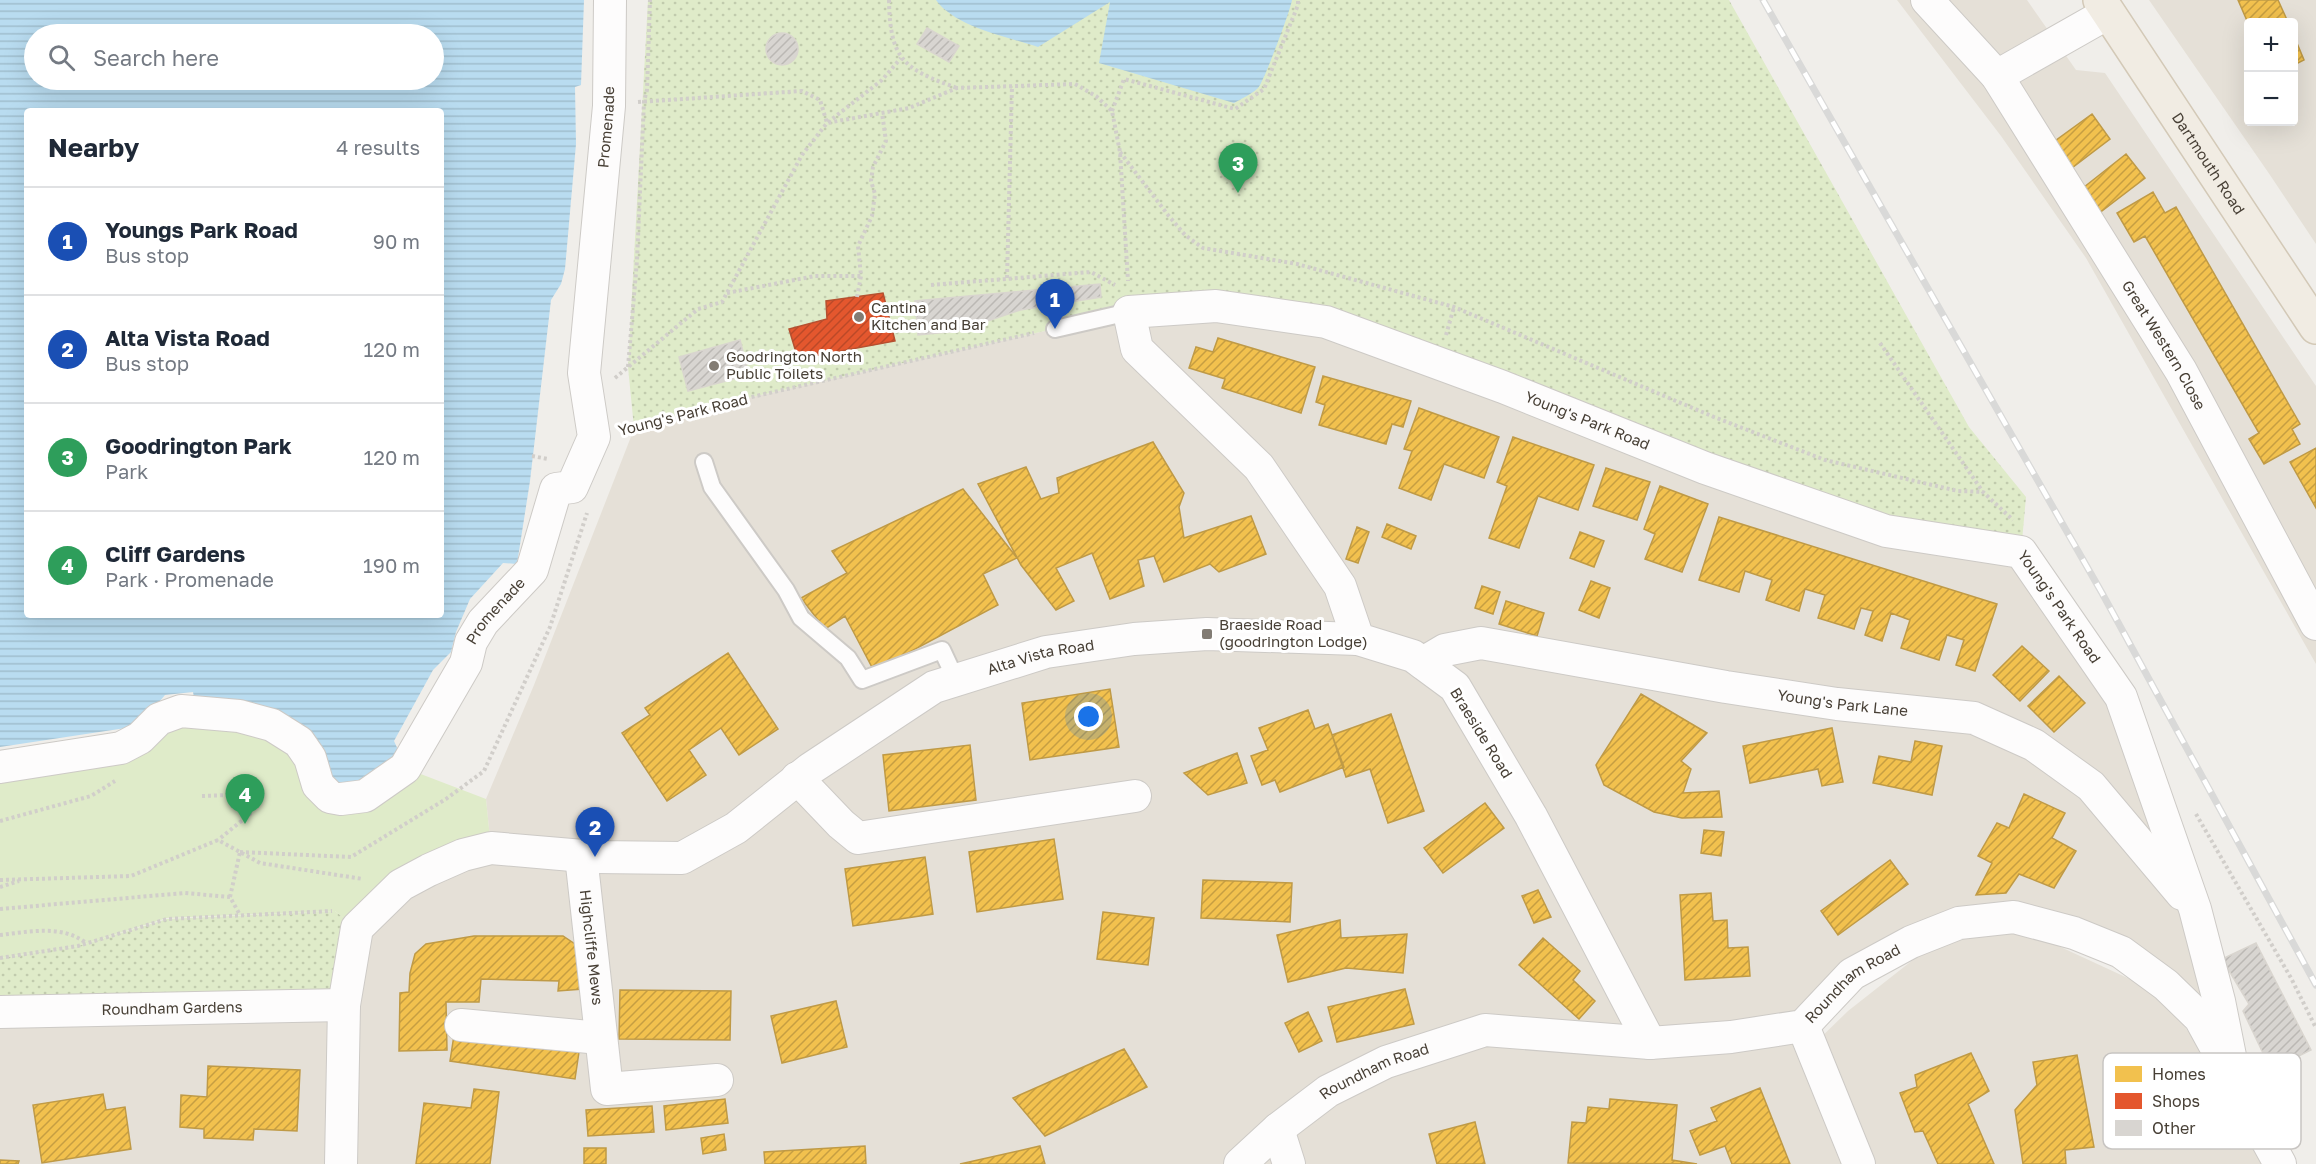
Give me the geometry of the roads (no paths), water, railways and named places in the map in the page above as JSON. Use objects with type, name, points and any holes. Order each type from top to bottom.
[{"type":"main road","name":"Dartmouth Road","points":[[2104,6],[2316,327]]},
{"type":"street","name":"Promenade","points":[[0,767],[121,748],[140,738],[159,718],[181,711],[227,715],[272,725],[299,742],[310,758],[318,785],[330,796],[341,800],[365,796],[405,768],[466,663],[471,642],[483,622],[532,570],[556,489],[572,487],[594,437],[590,399],[584,373],[609,106],[610,0]]},
{"type":"street","name":"Great Western Close","points":[[1927,0],[1997,75],[2181,371],[2316,624]]},
{"type":"street","points":[[1997,75],[2104,6]]},
{"type":"street","name":"Young's Park Road","points":[[1129,312],[1216,306],[1326,322],[1503,387],[1705,468],[1886,531],[2021,552],[2121,697],[2194,909],[2219,1001],[2229,1053]]},
{"type":"street","points":[[1129,312],[1137,349],[1259,467],[1340,586],[1359,639]]},
{"type":"street","name":"Alta Vista Road","points":[[344,1005],[357,928],[401,885],[463,855],[492,848],[581,856],[682,858],[736,828],[797,778],[934,687],[1046,652],[1134,639],[1207,634],[1359,639]]},
{"type":"street","name":"Braeside Road","points":[[1359,639],[1413,656],[1455,687],[1484,732],[1532,816],[1650,1043]]},
{"type":"street","name":"Young's Park Lane","points":[[1423,663],[1445,650],[1481,643],[1726,687],[1837,704],[1974,718],[2034,745],[2091,786],[2194,909]]},
{"type":"street","points":[[797,778],[841,824],[858,838],[1135,796]]},
{"type":"street","name":"Highcliffe Mews","points":[[581,856],[607,1089],[717,1080]]},
{"type":"street","name":"Roundham Road","points":[[1240,1164],[1278,1129],[1328,1090],[1386,1062],[1485,1030],[1650,1043],[1731,1037],[1803,1026],[1852,974],[1911,942],[1959,923],[2014,917],[2074,933],[2121,952],[2166,985],[2200,1018],[2221,1053]]},
{"type":"street","points":[[341,1164],[344,1005]]},
{"type":"street","name":"Roundham Gardens","points":[[0,1011],[344,1005]]},
{"type":"street","points":[[461,1025],[600,1038]]},
{"type":"street","points":[[1803,1026],[1859,1164]]},
{"type":"street","points":[[1278,1129],[1289,1164]]},
{"type":"street","name":"Roundham Road","points":[[2272,1149],[2280,1164]]},
{"type":"lane","name":"Young's Park Road","points":[[1055,329],[1129,312]]},
{"type":"lane","points":[[704,462],[712,487],[786,590],[801,618],[849,658],[862,680],[942,650],[956,680]]},
{"type":"water","points":[[0,0],[584,0],[581,85],[575,87],[576,144],[565,269],[561,284],[551,300],[530,481],[517,564],[503,563],[470,599],[456,632],[451,652],[433,670],[394,741],[399,752],[391,762],[359,785],[332,787],[310,745],[195,703],[193,692],[165,695],[139,726],[0,747]]},
{"type":"water","points":[[936,0],[1292,0],[1277,46],[1261,83],[1253,92],[1234,103],[1099,63],[1110,2],[1038,47],[969,24],[945,9]]},
{"type":"railway","points":[[1763,0],[2102,593],[2316,985]]},
{"type":"place","name":"Goodrington Park","points":[[1238,193]]},
{"type":"place","name":"Cantina Kitchen and Bar","points":[[859,317]]},
{"type":"place","name":"Youngs Park Road","points":[[1055,329]]},
{"type":"place","name":"Goodrington North Public Toilets","points":[[714,366]]},
{"type":"place","name":"Braeside Road (goodrington Lodge)","points":[[1207,634]]},
{"type":"place","name":"Cliff Gardens","points":[[245,824]]},
{"type":"place","name":"Alta Vista Road","points":[[595,857]]}]
